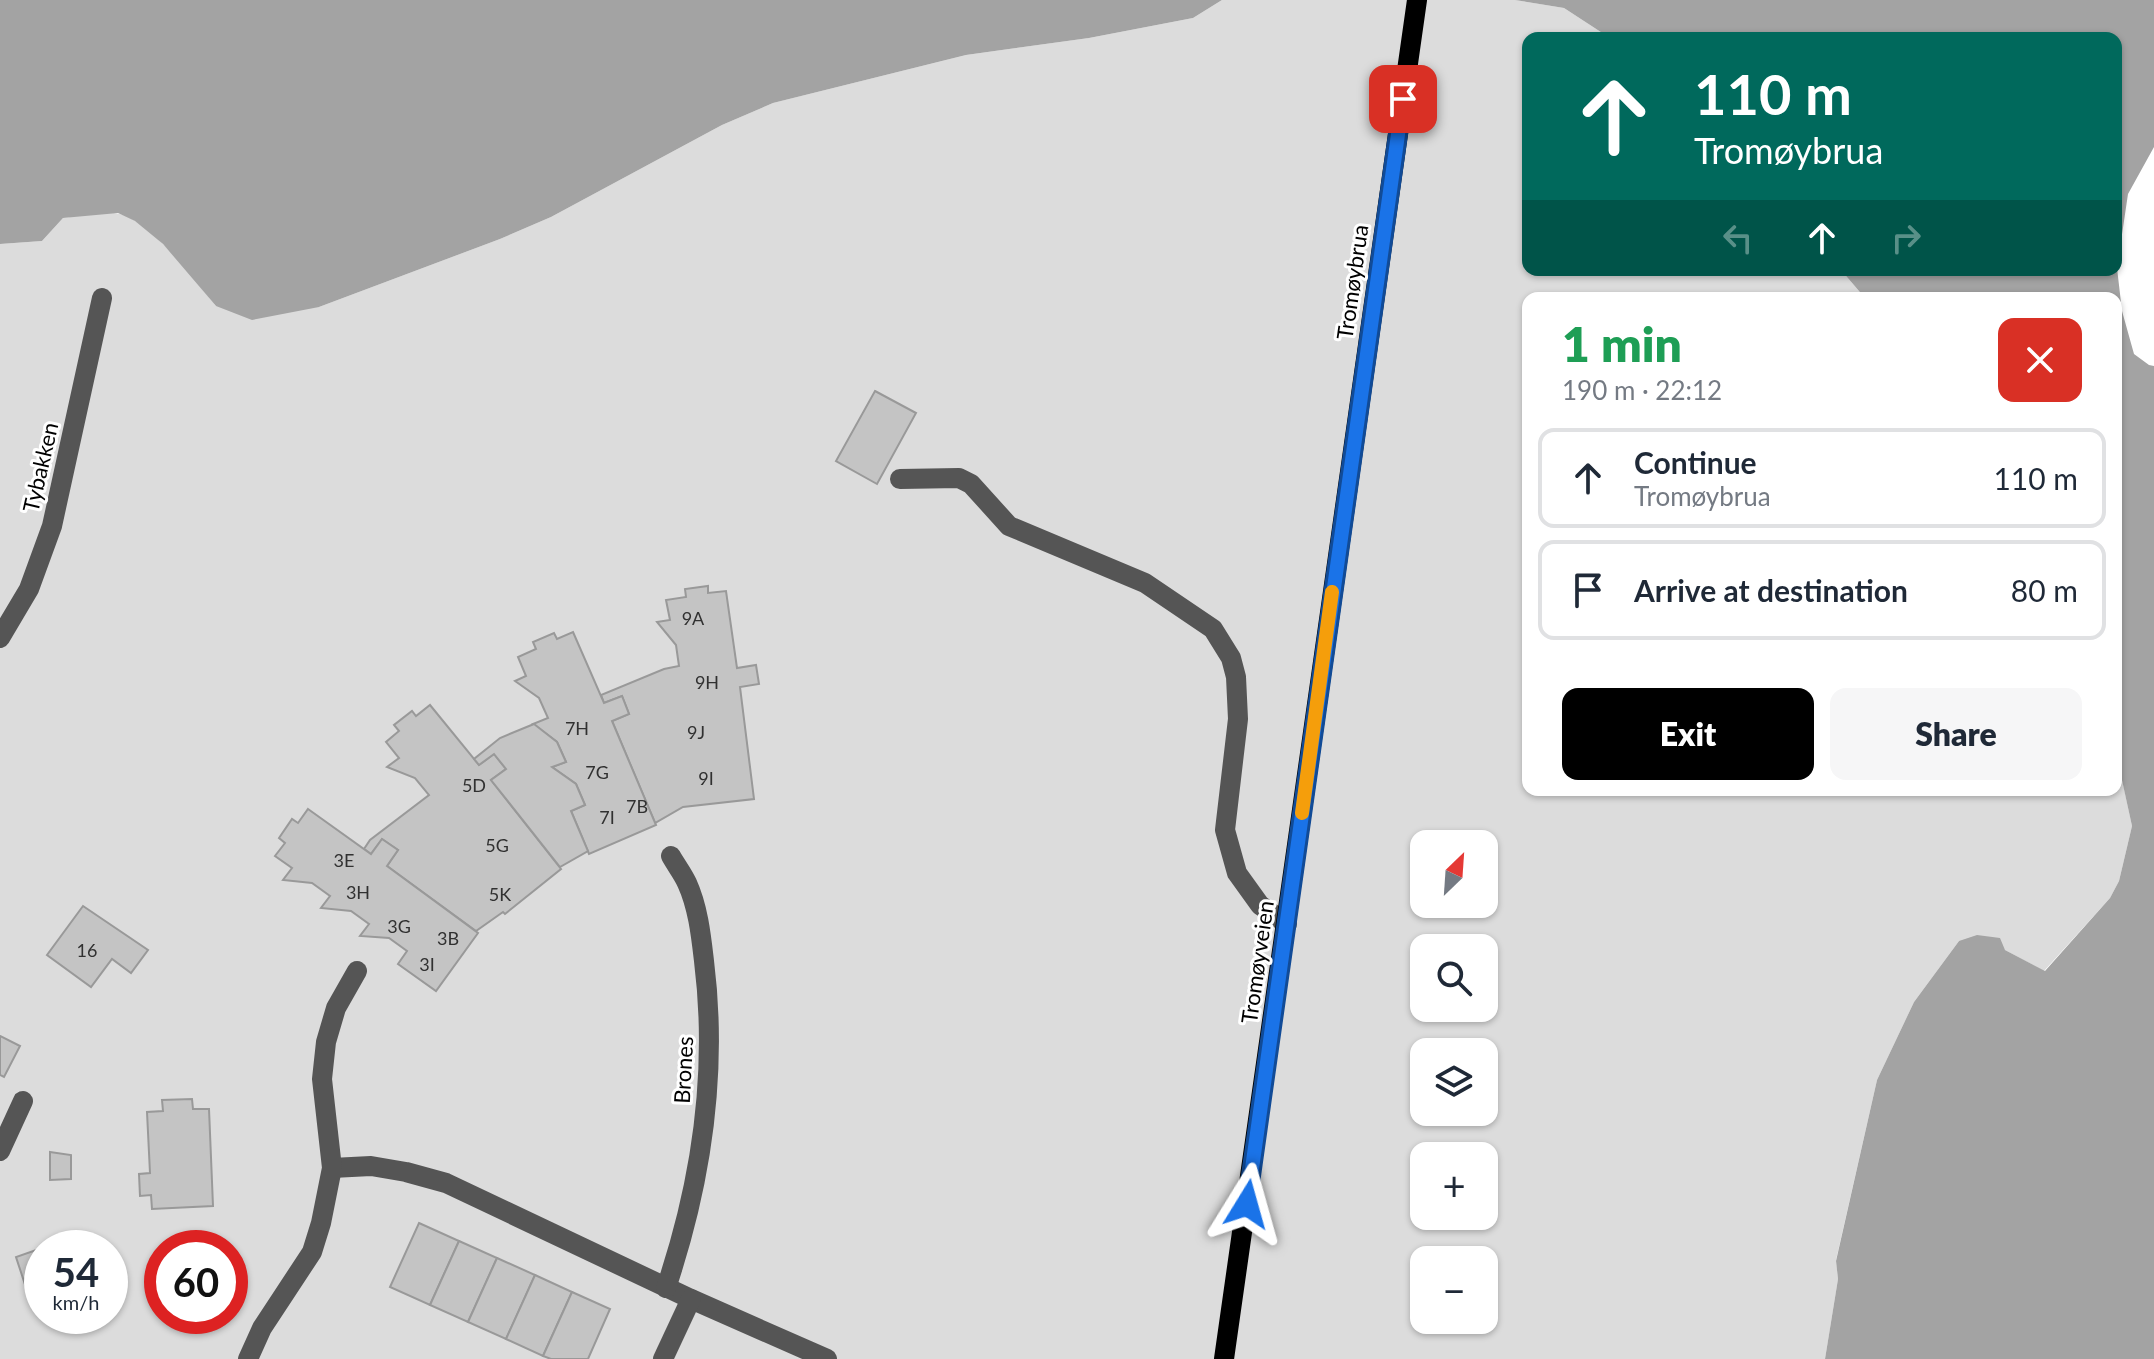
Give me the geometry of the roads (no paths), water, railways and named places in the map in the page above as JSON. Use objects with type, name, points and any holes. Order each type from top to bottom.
[{"type":"main road","name":"Tromøybrua","points":[[1335,572],[1417,0]]},
{"type":"main road","name":"Tromøyveien","points":[[1224,1359],[1335,572]]},
{"type":"street","name":"Tybakken","points":[[0,638],[29,589],[52,526],[102,298]]},
{"type":"street","points":[[900,479],[959,478],[971,484],[1009,526],[1145,583],[1213,629],[1231,658],[1236,677],[1238,719],[1225,830],[1237,873],[1260,905],[1287,924]]},
{"type":"street","name":"Brones","points":[[666,1288],[685,1231],[710,1076],[710,1009],[696,908],[687,883],[671,856]]},
{"type":"street","points":[[248,1359],[262,1328],[312,1252],[332,1168],[322,1079],[325,1054],[336,1008],[357,971]]},
{"type":"street","points":[[0,1151],[23,1101]]},
{"type":"street","points":[[332,1168],[371,1166],[446,1183],[666,1288],[827,1359]]},
{"type":"street","points":[[663,1359],[691,1299]]}]
